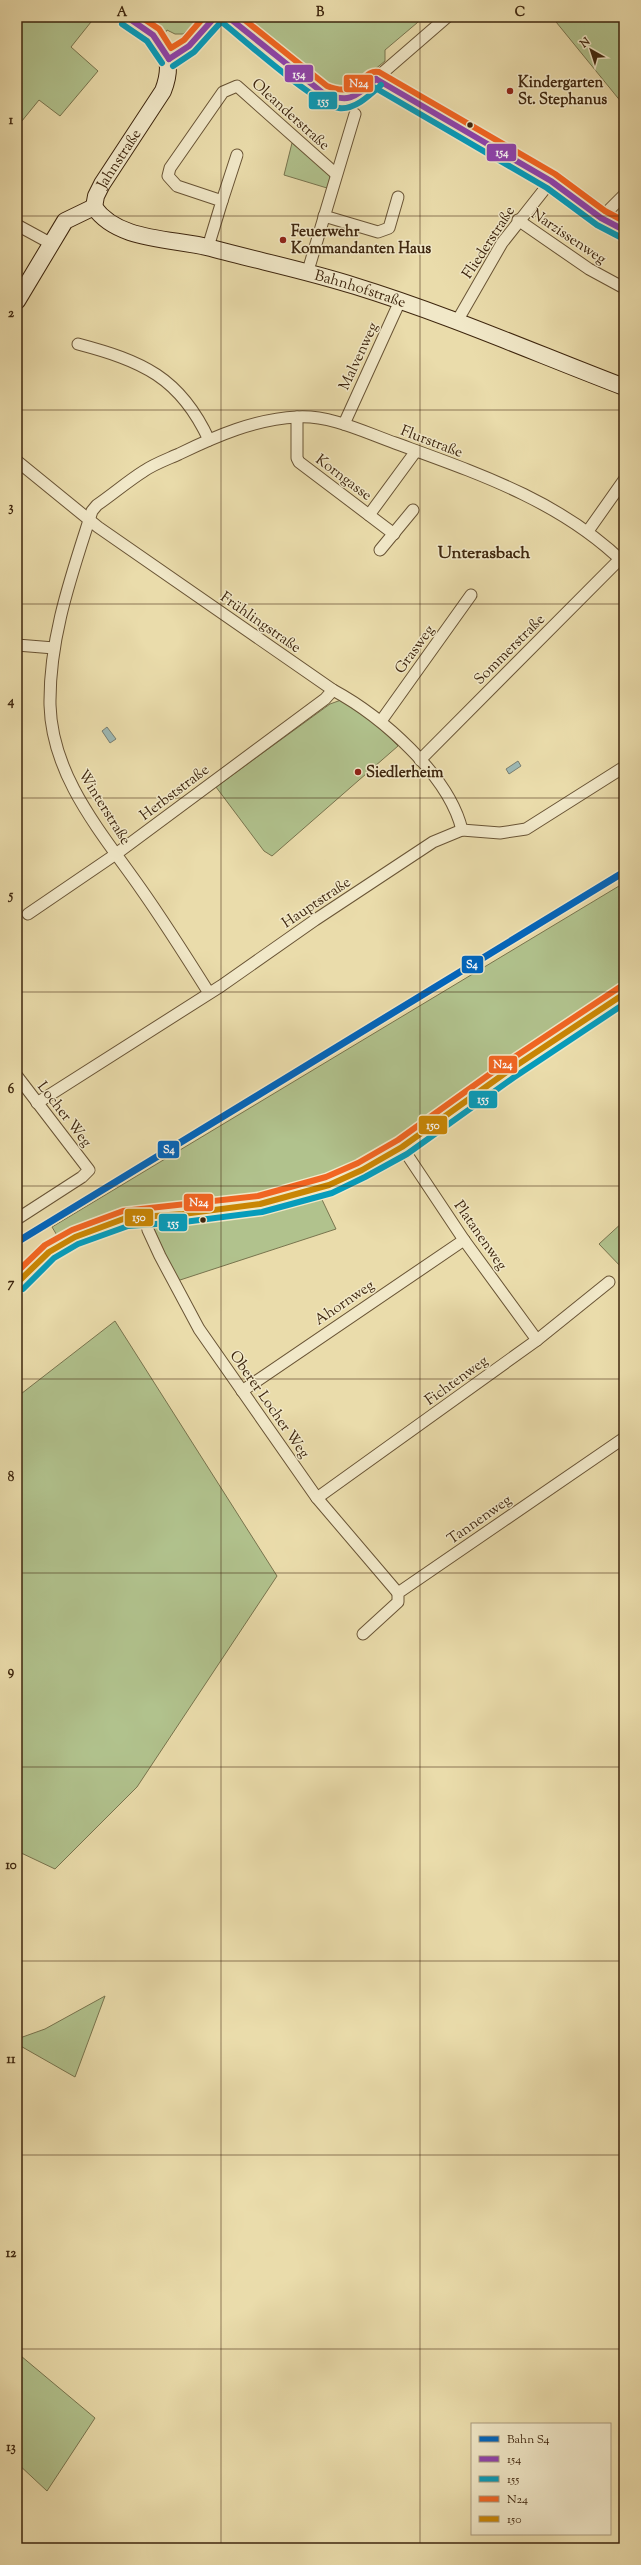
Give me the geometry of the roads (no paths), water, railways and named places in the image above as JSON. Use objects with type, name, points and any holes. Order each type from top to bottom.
[{"type":"street","points":[[127,17],[153,36],[169,59],[189,46],[215,17]]},
{"type":"street","points":[[228,17],[323,94],[340,100],[357,95],[447,17]]},
{"type":"street","name":"Jahnstraße","points":[[17,301],[50,243],[65,221],[94,207],[96,196],[102,184],[164,91],[169,75],[169,59]]},
{"type":"street","points":[[376,79],[551,181],[601,218],[624,230]]},
{"type":"street","name":"Oleanderstraße","points":[[222,201],[177,186],[168,176],[170,168],[223,92],[237,86],[336,174]]},
{"type":"street","name":"Oleanderstraße","points":[[307,274],[355,114]]},
{"type":"street","points":[[208,247],[238,154]]},
{"type":"street","name":"Fliederstraße","points":[[456,323],[518,220],[551,181]]},
{"type":"street","points":[[601,218],[624,195]]},
{"type":"street","points":[[324,216],[378,232],[389,228],[398,197]]},
{"type":"street","name":"Bahnhofstraße","points":[[94,207],[108,222],[136,233],[154,238],[208,247],[353,285],[400,301],[624,387]]},
{"type":"street","name":"Narzissenweg","points":[[518,220],[588,269],[624,288]]},
{"type":"street","points":[[17,225],[50,243]]},
{"type":"street","name":"Malvenweg","points":[[344,424],[400,301]]},
{"type":"street","points":[[78,344],[109,352],[156,373],[174,387],[198,415],[209,440]]},
{"type":"street","name":"Flurstraße","points":[[89,520],[97,505],[145,470],[209,440],[242,427],[297,417],[344,424],[530,496],[588,531],[622,561]]},
{"type":"street","name":"Korngasse","points":[[297,417],[300,462],[394,534]]},
{"type":"street","name":"Korngasse","points":[[369,515],[416,451]]},
{"type":"street","name":"Frühlingstraße","points":[[17,461],[89,520],[333,690],[381,721],[420,760],[453,803],[462,830]]},
{"type":"street","points":[[588,531],[624,480]]},
{"type":"street","points":[[380,550],[413,510]]},
{"type":"street","name":"Winterstraße","points":[[89,520],[66,593],[54,648],[50,706],[58,754],[80,801],[210,993]]},
{"type":"street","name":"Sommerstraße","points":[[420,760],[622,561]]},
{"type":"street","name":"Grasweg","points":[[381,721],[471,595]]},
{"type":"street","points":[[17,645],[54,648]]},
{"type":"street","name":"Herbststraße","points":[[28,914],[116,854],[325,699],[333,690]]},
{"type":"street","name":"Hauptstraße","points":[[38,1103],[210,993],[433,842],[462,830],[500,833],[526,829],[624,767]]},
{"type":"street","points":[[17,1283],[49,1252],[75,1236],[126,1218],[183,1214],[292,1196],[329,1185],[402,1147],[508,1071],[624,994]]},
{"type":"street","name":"Locher Weg","points":[[17,1076],[89,1170],[82,1177],[17,1219]]},
{"type":"street","name":"Platanenweg","points":[[402,1147],[464,1240],[537,1340]]},
{"type":"street","name":"Oberer Locher Weg","points":[[144,1216],[148,1230],[160,1256],[199,1329],[317,1498],[398,1593]]},
{"type":"street","name":"Ahornweg","points":[[242,1391],[464,1240]]},
{"type":"street","name":"Fichtenweg","points":[[317,1498],[537,1340],[609,1282]]},
{"type":"street","name":"Tannenweg","points":[[363,1634],[398,1602],[398,1593],[624,1438]]},
{"type":"water","points":[[107,727],[116,739],[110,743],[102,731]]},
{"type":"water","points":[[518,761],[521,766],[509,774],[506,769]]},
{"type":"rail line","name":"S4","points":[[17,1242],[624,872]]},
{"type":"place","name":"Kindergarten St. Stephanus","points":[[510,91]]},
{"type":"place","name":"Feuerwehr Kommandanten Haus","points":[[283,240]]},
{"type":"place","name":"Siedlerheim","points":[[358,772]]},
{"type":"district","name":"Unterasbach","points":[[484,552]]}]
